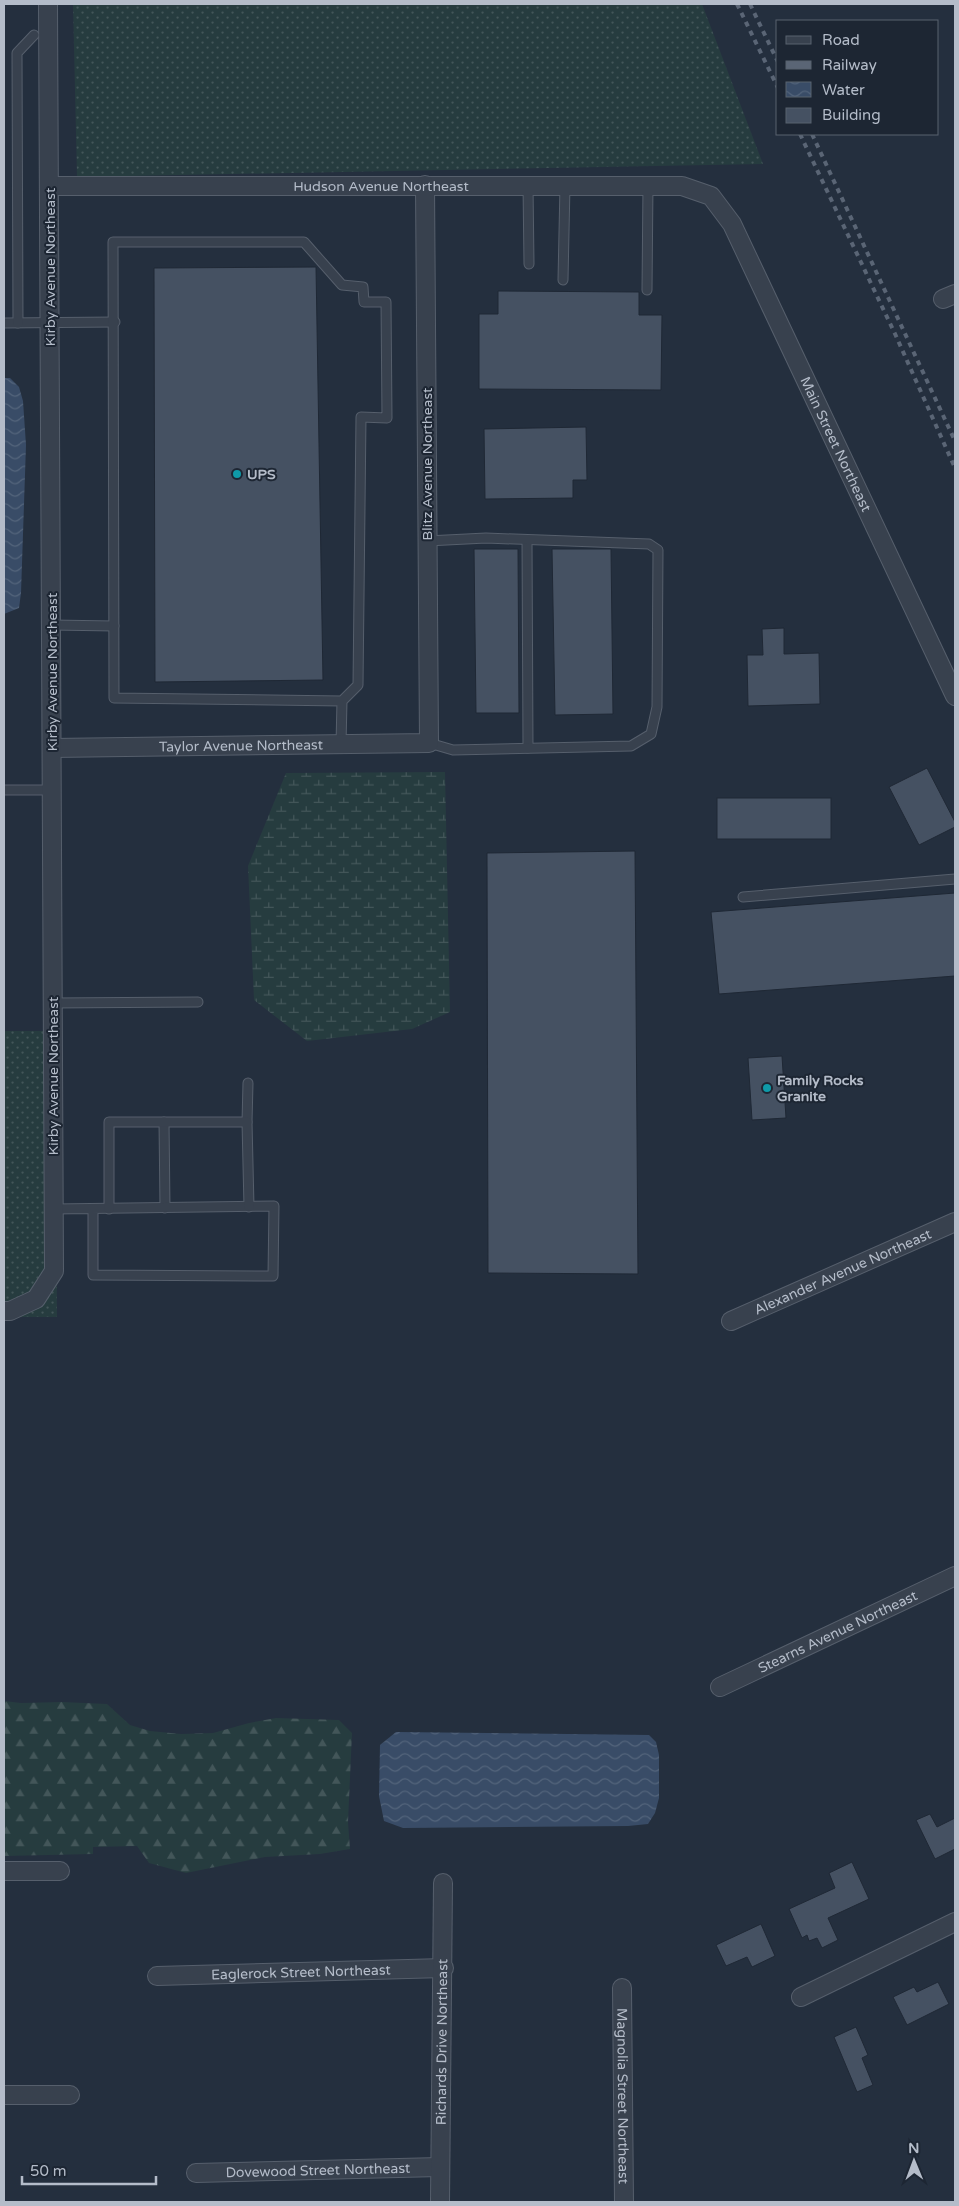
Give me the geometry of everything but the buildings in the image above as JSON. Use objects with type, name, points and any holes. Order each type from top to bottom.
[{"type":"street","name":"Kirby Avenue Northeast","points":[[4,1311],[10,1311],[36,1299],[54,1271],[48,4]]},
{"type":"street","name":"Blitz Avenue Northeast","points":[[425,185],[428,743]]},
{"type":"street","name":"Hudson Avenue Northeast","points":[[49,186],[682,186],[711,196]]},
{"type":"street","name":"Main Street Northeast","points":[[711,196],[732,224],[955,696]]},
{"type":"street","name":"Taylor Avenue Northeast","points":[[52,748],[428,743]]},
{"type":"street","name":"Alexander Avenue Northeast","points":[[731,1321],[955,1222]]},
{"type":"street","name":"Stearns Avenue Northeast","points":[[720,1687],[955,1576]]},
{"type":"street","points":[[4,1871],[60,1871]]},
{"type":"street","name":"Richards Drive Northeast","points":[[440,2202],[444,1968],[443,1883]]},
{"type":"street","points":[[801,1997],[955,1922]]},
{"type":"street","name":"Eaglerock Street Northeast","points":[[157,1976],[444,1968]]},
{"type":"street","name":"Magnolia Street Northeast","points":[[622,1988],[624,2202]]},
{"type":"street","points":[[4,2095],[70,2095]]},
{"type":"street","name":"Dovewood Street Northeast","points":[[196,2173],[440,2167]]},
{"type":"lane","points":[[18,323],[17,53],[34,35]]},
{"type":"lane","points":[[528,185],[529,264]]},
{"type":"lane","points":[[563,280],[565,185]]},
{"type":"lane","points":[[647,290],[648,186]]},
{"type":"lane","points":[[113,242],[304,242],[342,285],[363,287],[364,302],[386,302],[387,418],[361,417],[358,685],[342,700],[114,698],[115,322],[113,242]]},
{"type":"lane","points":[[4,323],[115,322]]},
{"type":"lane","points":[[427,541],[486,538],[649,544],[658,550],[657,707],[650,734],[631,746],[453,750],[428,743]]},
{"type":"lane","points":[[527,540],[528,748]]},
{"type":"lane","points":[[52,625],[114,626]]},
{"type":"lane","points":[[341,744],[342,700]]},
{"type":"lane","points":[[4,790],[52,790]]},
{"type":"lane","points":[[743,897],[955,879]]},
{"type":"lane","points":[[53,1003],[198,1002]]},
{"type":"lane","points":[[248,1084],[249,1207]]},
{"type":"lane","points":[[109,1209],[109,1122],[247,1122]]},
{"type":"lane","points":[[164,1122],[165,1208]]},
{"type":"lane","points":[[54,1209],[274,1206],[273,1276],[93,1275],[92,1209]]},
{"type":"green space","points":[[73,4],[702,4],[763,164],[77,177]]},
{"type":"green space","points":[[445,772],[450,1012],[412,1029],[307,1041],[254,1000],[248,866],[286,773]]},
{"type":"green space","points":[[4,1031],[55,1031],[57,1317],[4,1317]]},
{"type":"green space","points":[[4,1701],[21,1703],[107,1704],[130,1725],[150,1731],[181,1734],[213,1733],[276,1718],[339,1720],[352,1733],[348,1822],[350,1849],[320,1854],[265,1857],[186,1873],[149,1863],[137,1846],[93,1847],[93,1854],[4,1856]]},
{"type":"water","points":[[4,378],[10,378],[19,387],[23,401],[26,445],[21,593],[19,608],[4,614]]},
{"type":"water","points":[[396,1732],[649,1735],[656,1742],[659,1755],[659,1798],[655,1813],[648,1824],[628,1826],[403,1828],[384,1821],[379,1796],[380,1745]]},
{"type":"railway","points":[[737,4],[776,84]]},
{"type":"railway","points":[[750,4],[776,58]]},
{"type":"railway","points":[[800,135],[896,336],[955,468]]},
{"type":"railway","points":[[812,135],[955,441]]},
{"type":"place","name":"UPS","points":[[237,474]]},
{"type":"place","name":"Family Rocks Granite","points":[[767,1088]]}]
